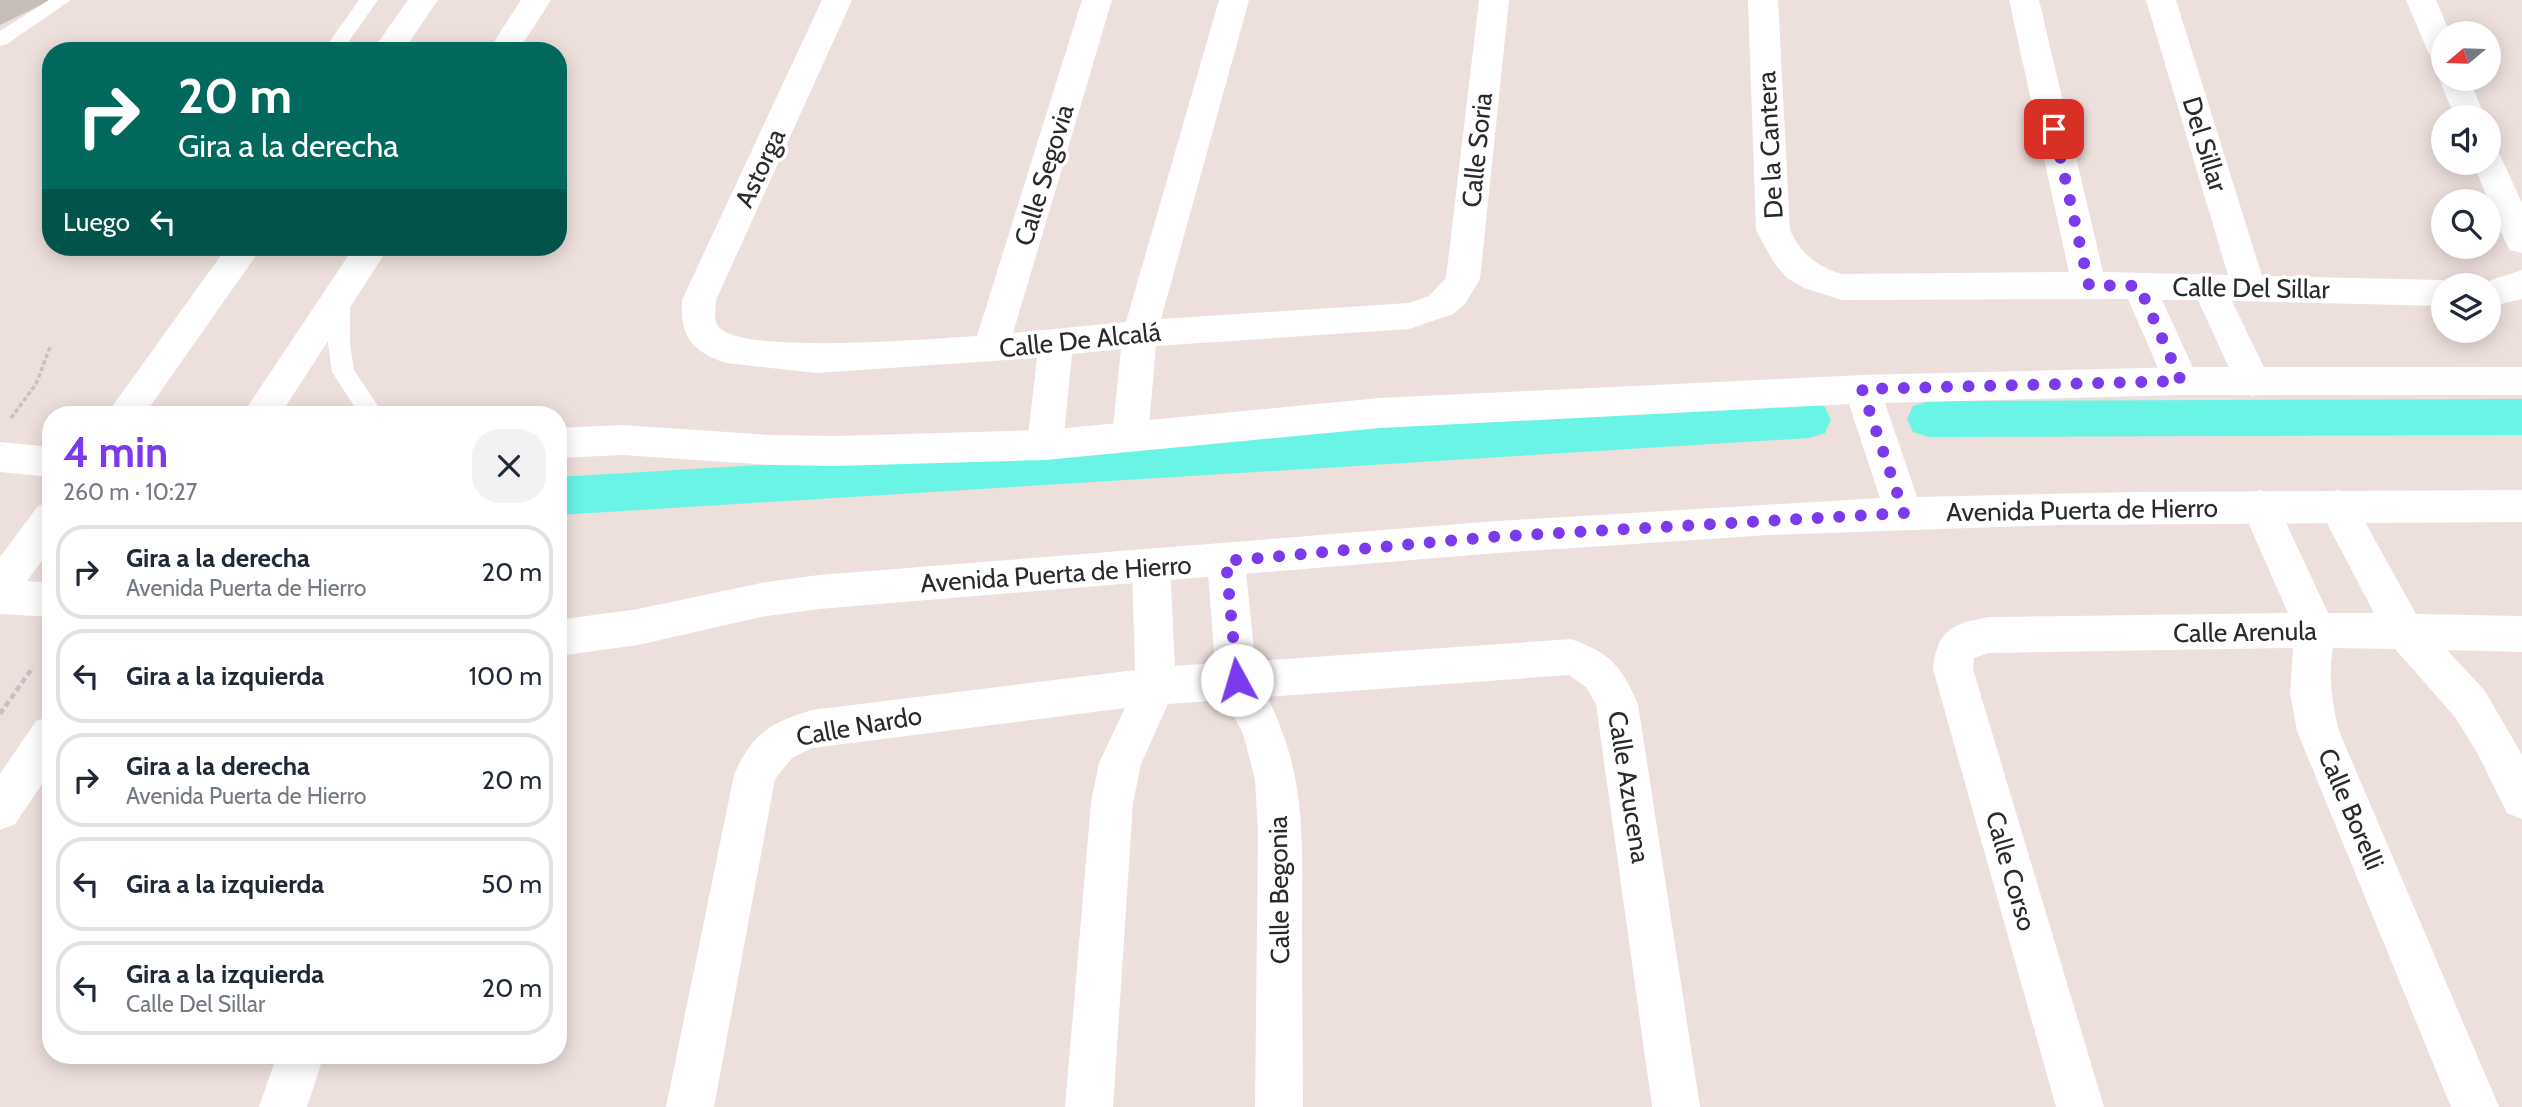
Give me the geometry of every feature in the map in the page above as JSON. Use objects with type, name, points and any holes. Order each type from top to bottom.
[{"type":"street","points":[[394,42],[424,0]]},
{"type":"street","points":[[509,42],[536,0]]},
{"type":"street","name":"Astorga","points":[[706,338],[698,322],[699,300],[837,0]]},
{"type":"street","name":"Calle Segovia","points":[[991,349],[1097,0]]},
{"type":"street","points":[[1130,437],[1140,334],[1234,0]]},
{"type":"street","name":"Calle Soria","points":[[1453,298],[1462,279],[1494,0]]},
{"type":"street","name":"De la Cantera","points":[[1763,0],[1773,230],[1786,257],[1808,278]]},
{"type":"street","points":[[2024,0],[2089,285]]},
{"type":"street","name":"Del Sillar","points":[[2161,0],[2248,287]]},
{"type":"street","points":[[2421,0],[2431,24]]},
{"type":"street","points":[[2494,175],[2522,241]]},
{"type":"street","points":[[130,406],[239,256]]},
{"type":"street","points":[[266,406],[366,256]]},
{"type":"street","name":"Calle Del Sillar","points":[[1808,278],[1842,287],[2208,286],[2431,293]]},
{"type":"street","points":[[2501,291],[2513,289],[2522,283]]},
{"type":"street","points":[[2139,286],[2181,381]]},
{"type":"street","points":[[2208,286],[2253,382]]},
{"type":"street","name":"Calle De Alcalá","points":[[706,338],[726,349],[816,359],[991,349],[1140,334],[1409,316],[1434,310],[1453,298]]},
{"type":"street","points":[[1045,445],[1056,342]]},
{"type":"street","points":[[567,443],[622,440],[771,450],[835,451],[1045,445],[1380,414],[1862,389],[2181,381],[2522,381]]},
{"type":"street","points":[[1862,389],[1904,513]]},
{"type":"street","points":[[0,457],[42,460]]},
{"type":"street","points":[[2260,506],[2316,630]]},
{"type":"street","name":"Avenida Puerta de Hierro","points":[[567,637],[638,627],[761,600],[819,592],[1226,561],[1491,537],[1904,513],[2260,506],[2522,506]]},
{"type":"street","points":[[2337,506],[2404,631],[2470,705],[2493,740],[2522,799]]},
{"type":"street","points":[[0,588],[42,530]]},
{"type":"street","points":[[1226,561],[1237,680]]},
{"type":"street","points":[[1089,1107],[1112,803],[1121,763],[1174,685],[1151,567]]},
{"type":"street","points":[[0,597],[42,599]]},
{"type":"street","name":"Calle Arenula","points":[[1968,639],[1988,635],[2316,630],[2522,634]]},
{"type":"street","name":"Calle Borelli","points":[[2316,630],[2310,693],[2318,732],[2475,1107]]},
{"type":"street","name":"Calle Corso","points":[[1968,639],[1955,650],[1953,669],[2080,1107]]},
{"type":"street","name":"Calle Azucena","points":[[1174,685],[1571,657],[1593,665],[1608,682],[1617,704],[1676,1107]]},
{"type":"street","name":"Calle Begonia","points":[[1237,680],[1263,732],[1276,779],[1280,833],[1279,1107]]},
{"type":"street","name":"Calle Nardo","points":[[690,1107],[755,775],[769,750],[790,736],[812,729],[1174,685]]},
{"type":"street","points":[[0,810],[42,748]]},
{"type":"street","points":[[283,1107],[298,1064]]},
{"type":"lane","points":[[0,40],[62,0]]},
{"type":"lane","points":[[339,42],[369,0]]},
{"type":"lane","points":[[339,297],[339,344],[343,372],[367,406]]},
{"type":"path","points":[[19,423],[9,421],[36,384],[50,347]]},
{"type":"path","points":[[0,714],[33,667]]},
{"type":"building","points":[[0,0],[51,0],[0,25]]},
{"type":"waterway","points":[[1929,419],[2522,417]]},
{"type":"waterway","points":[[567,495],[1809,420]]},
{"type":"route","points":[[1237,680],[1226,561],[1491,537],[1904,513],[1862,389],[2181,381],[2139,286],[2089,285],[2054,129]]}]
